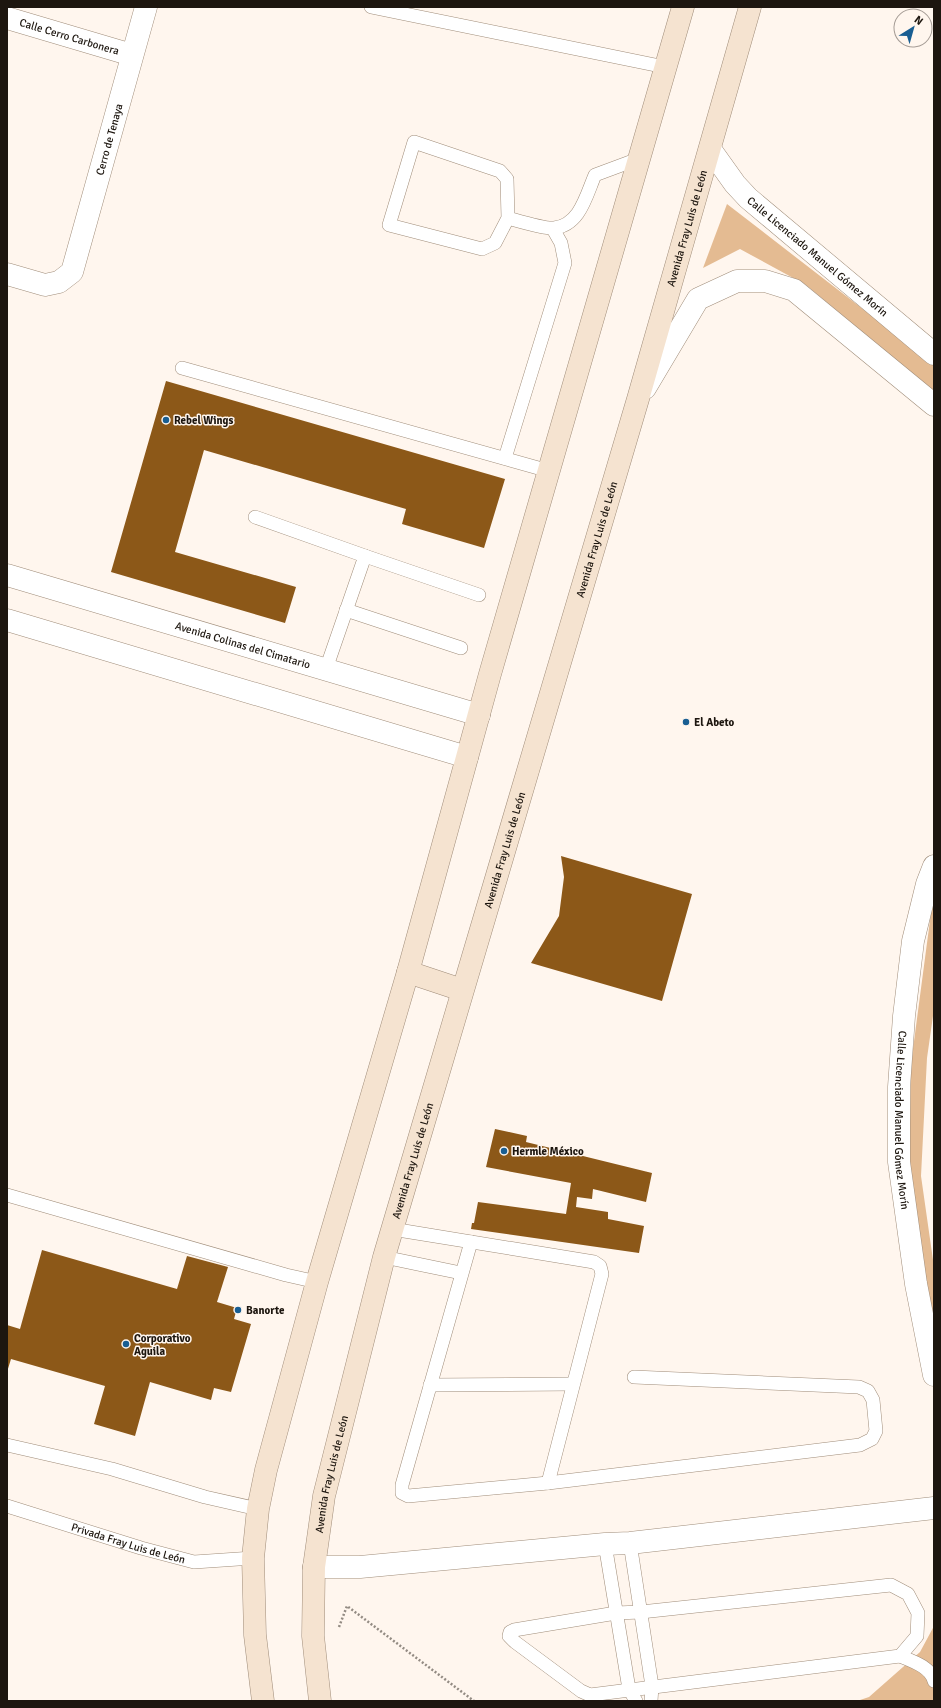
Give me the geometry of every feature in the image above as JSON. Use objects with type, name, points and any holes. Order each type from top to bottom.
[{"type":"main road","points":[[263,1701],[255,1635],[253,1558],[258,1510],[266,1470],[317,1282],[408,972],[467,757],[597,308],[614,241],[682,7]]},
{"type":"main road","name":"Avenida Fray Luis de León","points":[[320,1701],[313,1636],[314,1567],[324,1496],[384,1257],[638,399],[750,7]]},
{"type":"main road","points":[[408,972],[462,990]]},
{"type":"street","name":"Cerro de Tenaya","points":[[7,274],[45,285],[59,282],[72,272],[146,7]]},
{"type":"street","name":"Calle Cerro Carbonera","points":[[7,18],[132,55]]},
{"type":"street","name":"Calle Licenciado Manuel Gómez Morín","points":[[710,149],[735,184],[748,198],[934,354]]},
{"type":"street","points":[[638,399],[698,299],[737,281],[765,281],[794,290],[934,405]]},
{"type":"street","name":"Avenida Colinas del Cimatario","points":[[7,575],[479,715]]},
{"type":"street","points":[[7,620],[467,757]]},
{"type":"street","name":"Calle Licenciado Manuel Gómez Morín","points":[[934,866],[927,884],[913,941],[904,1016],[899,1087],[899,1162],[916,1284],[934,1375]]},
{"type":"street","points":[[314,1567],[360,1567],[604,1544],[630,1543],[934,1508]]},
{"type":"lane","points":[[371,7],[665,67]]},
{"type":"lane","points":[[414,142],[500,171],[507,179],[508,218],[495,243],[482,250],[389,225],[414,142]]},
{"type":"lane","points":[[508,218],[553,228],[569,224],[577,215],[594,175],[638,158]]},
{"type":"lane","points":[[505,458],[565,263],[561,243],[553,228]]},
{"type":"lane","points":[[182,368],[549,471]]},
{"type":"lane","points":[[255,517],[479,595]]},
{"type":"lane","points":[[326,669],[365,556]]},
{"type":"lane","points":[[346,610],[461,648]]},
{"type":"lane","points":[[7,1195],[317,1282]]},
{"type":"lane","points":[[392,1229],[594,1262],[600,1266],[602,1274],[548,1483]]},
{"type":"lane","points":[[471,1242],[402,1485],[402,1493],[408,1496],[548,1483],[860,1445],[872,1439],[876,1431],[873,1400],[868,1391],[859,1387],[634,1377]]},
{"type":"lane","points":[[384,1257],[461,1273]]},
{"type":"lane","points":[[430,1385],[573,1384]]},
{"type":"lane","points":[[7,1445],[112,1469],[206,1497],[258,1510]]},
{"type":"lane","name":"Privada Fray Luis de León","points":[[7,1506],[141,1548],[194,1562],[253,1558]]},
{"type":"lane","points":[[630,1543],[652,1686],[651,1701]]},
{"type":"lane","points":[[604,1544],[629,1689],[636,1701]]},
{"type":"lane","points":[[900,1656],[917,1636],[918,1613],[908,1594],[891,1585],[641,1612],[616,1613],[514,1630],[510,1632],[509,1636],[581,1691],[597,1695],[652,1686],[900,1656],[920,1665],[933,1676],[934,1681]]},
{"type":"path","points":[[347,1606],[474,1701]]},
{"type":"shaded area","points":[[727,204],[934,364],[934,392],[806,285],[740,249],[703,268]]},
{"type":"shaded area","points":[[934,890],[934,1009],[927,1058],[921,1176],[934,1267],[934,1334],[909,1182],[911,1064]]},
{"type":"shaded area","points":[[934,1626],[934,1701],[857,1701],[869,1697],[920,1652]]},
{"type":"building","points":[[166,381],[505,479],[484,548],[402,524],[406,509],[204,450],[175,552],[296,587],[285,623],[111,572]]},
{"type":"building","points":[[561,856],[692,894],[662,1001],[531,963],[559,916],[564,877]]},
{"type":"building","points":[[495,1129],[527,1136],[526,1142],[652,1173],[646,1202],[593,1189],[592,1199],[577,1197],[576,1207],[608,1212],[608,1219],[644,1226],[639,1253],[471,1229],[472,1223],[474,1223],[478,1202],[566,1214],[571,1183],[486,1167]]},
{"type":"building","name":"Corporativo Aguila","points":[[42,1250],[177,1289],[187,1256],[228,1267],[217,1302],[237,1308],[234,1319],[251,1324],[231,1392],[214,1388],[211,1400],[150,1382],[135,1436],[94,1424],[105,1386],[11,1359],[7,1372],[7,1325],[20,1329]]},
{"type":"place","name":"Rebel Wings","points":[[166,420]]},
{"type":"place","name":"El Abeto","points":[[686,722]]},
{"type":"place","name":"Hermle México","points":[[504,1151]]},
{"type":"place","name":"Banorte","points":[[238,1310]]},
{"type":"place","name":"Corporativo Aguila","points":[[126,1344]]}]
